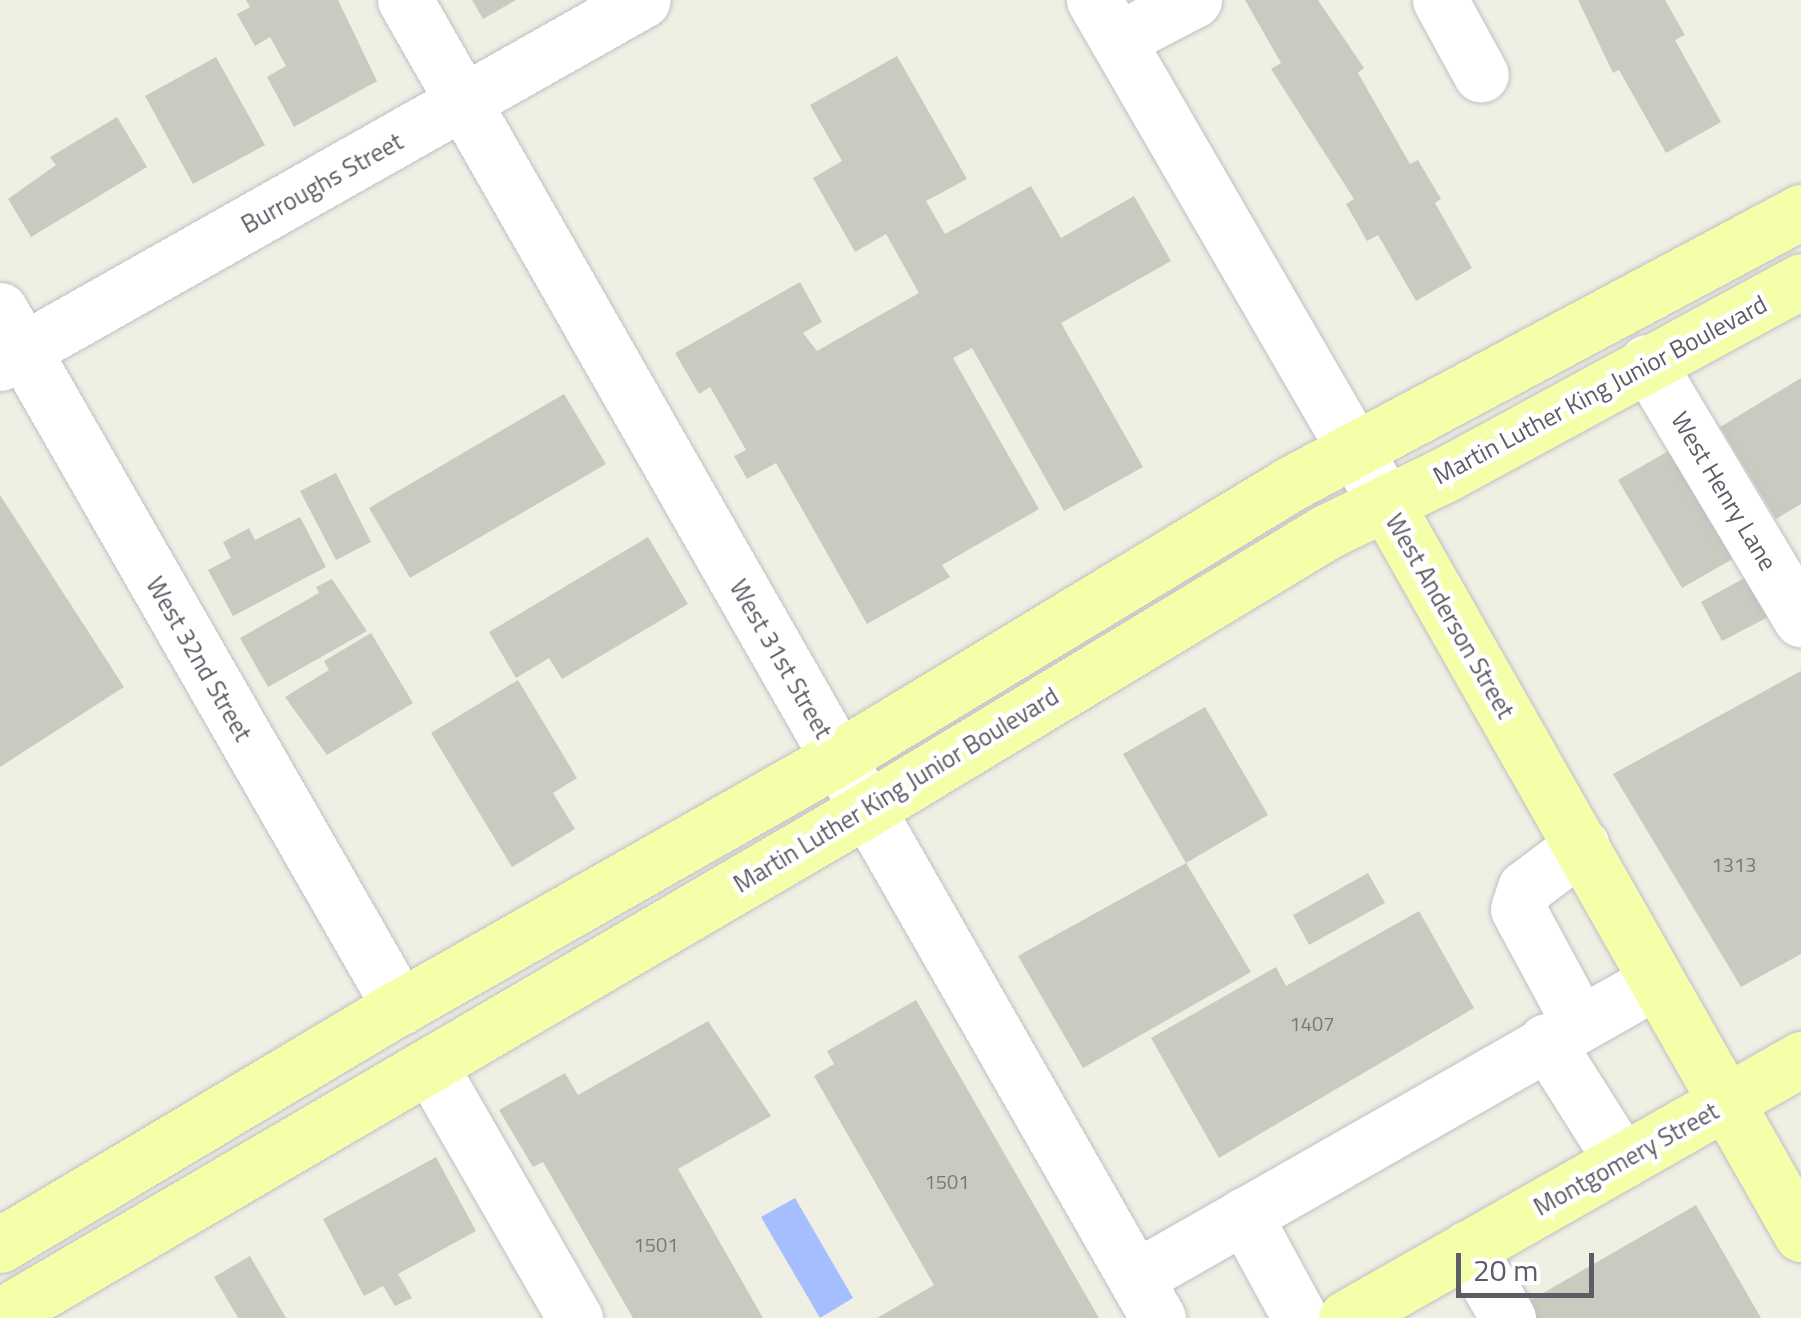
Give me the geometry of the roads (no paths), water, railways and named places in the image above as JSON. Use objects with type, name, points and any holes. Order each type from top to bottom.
[{"type":"main road","points":[[0,1245],[400,1007],[838,758],[1355,450],[1801,212]]},
{"type":"main road","name":"Martin Luther King Junior Boulevard","points":[[6,1315],[866,810],[1328,531],[1386,504],[1801,281]]},
{"type":"main road","name":"West Anderson Street","points":[[1386,504],[1801,1234]]},
{"type":"main road","name":"Montgomery Street","points":[[1346,1318],[1801,1059]]},
{"type":"street","name":"West 31st Street","points":[[405,0],[1147,1298]]},
{"type":"street","name":"Burroughs Street","points":[[8,341],[464,103],[642,0]]},
{"type":"street","points":[[1106,20],[1194,0]]},
{"type":"street","points":[[1440,0],[1481,75]]},
{"type":"street","name":"West Anderson Street","points":[[1106,20],[1386,504]]},
{"type":"street","name":"West 32nd Street","points":[[8,341],[400,1007]]},
{"type":"street","name":"West Henry Lane","points":[[1647,362],[1801,619]]},
{"type":"street","points":[[1582,845],[1525,888],[1518,909],[1563,1031],[1622,1161]]},
{"type":"street","points":[[1147,1298],[1244,1215],[1563,1031],[1656,982]]},
{"type":"street","points":[[430,1066],[575,1318]]},
{"type":"street","points":[[1244,1215],[1300,1318]]},
{"type":"street","points":[[1468,1248],[1508,1318]]},
{"type":"water","points":[[795,1198],[853,1298],[820,1318],[761,1217]]}]
